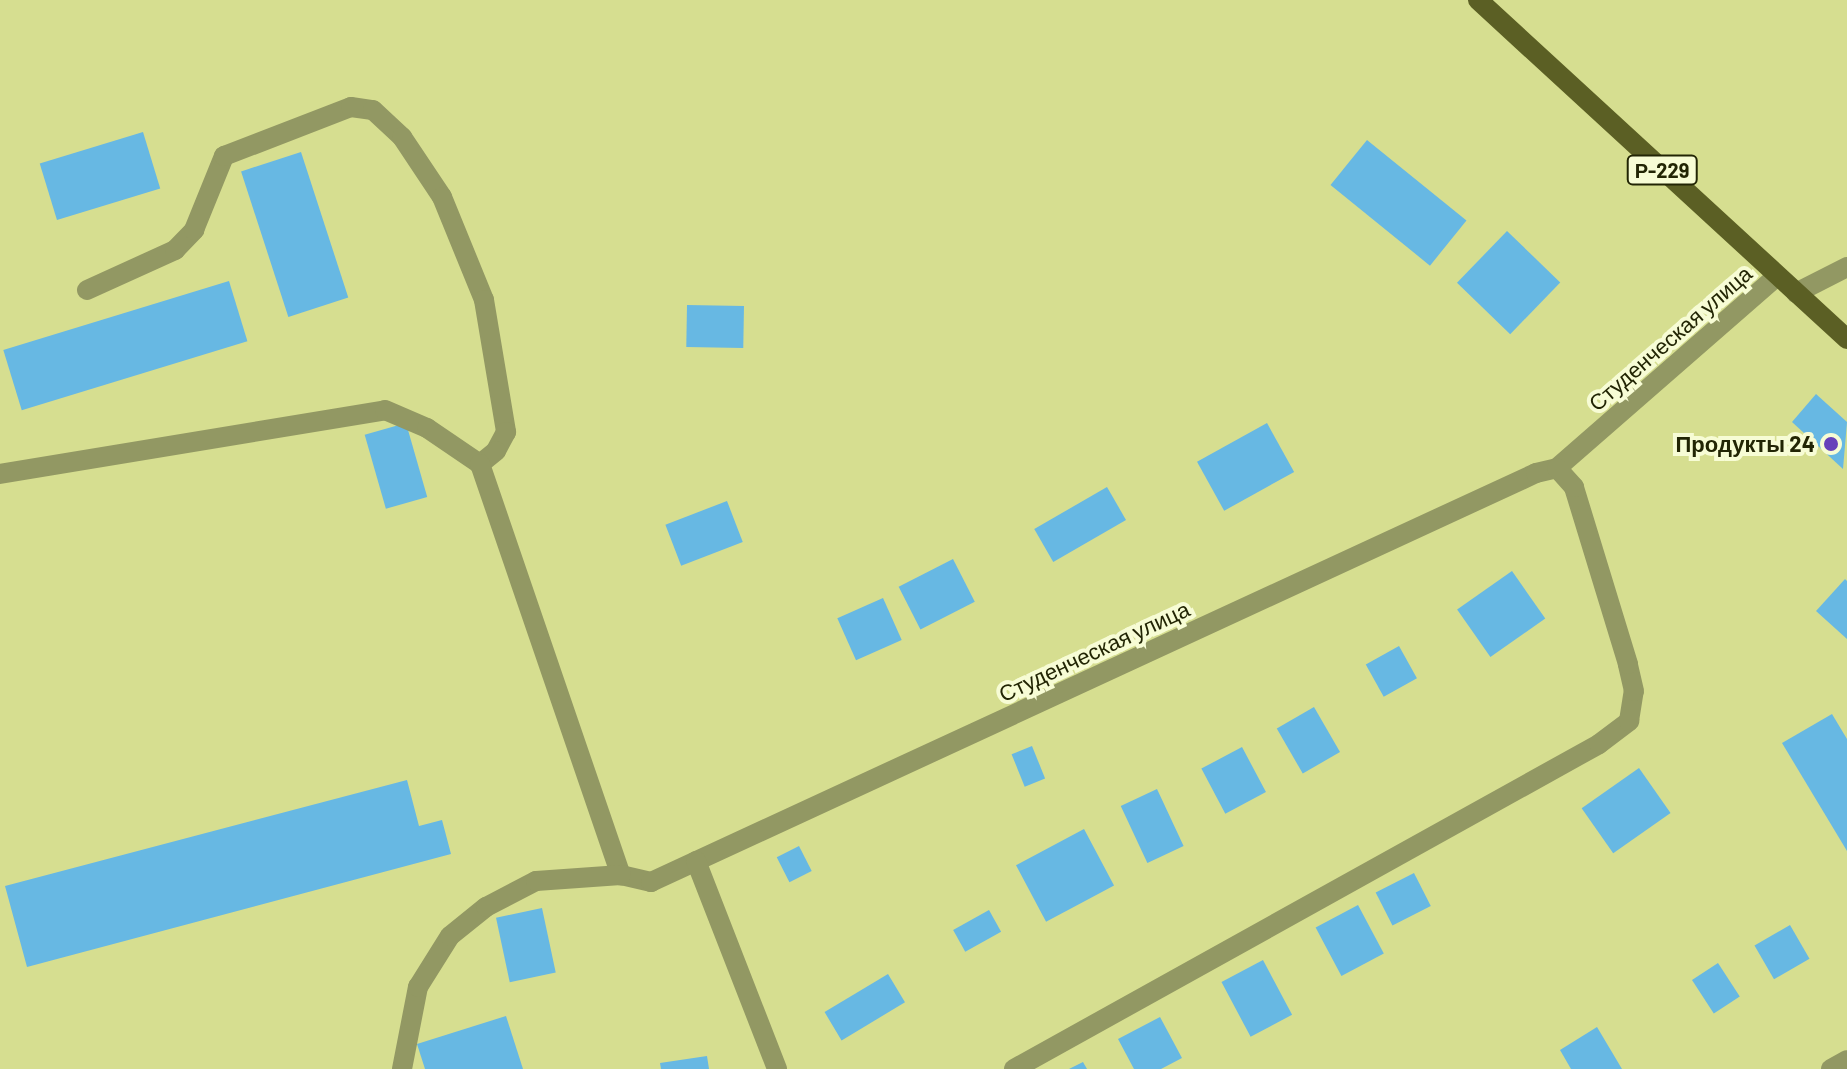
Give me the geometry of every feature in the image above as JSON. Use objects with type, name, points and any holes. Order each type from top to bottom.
[{"type":"main road","name":"Студенческая улица","points":[[1478,0],[1847,339]]},
{"type":"street","points":[[87,290],[175,250],[194,230],[224,156],[351,107],[373,110],[402,137],[442,197],[484,300],[506,432],[496,451],[480,464]]},
{"type":"street","points":[[1796,293],[1847,267]]},
{"type":"street","name":"Студенческая улица","points":[[621,875],[651,882],[1507,486],[1557,468],[1777,276]]},
{"type":"street","points":[[0,474],[385,410],[427,428],[480,464],[621,875],[536,881],[486,907],[450,936],[418,987],[402,1069]]},
{"type":"street","points":[[1014,1069],[1599,744],[1629,721],[1634,691],[1628,664],[1574,487],[1557,468]]},
{"type":"street","points":[[696,861],[777,1069]]},
{"type":"street","points":[[1831,1069],[1847,1060]]},
{"type":"building","points":[[143,132],[160,188],[57,220],[40,164]]},
{"type":"building","points":[[1367,140],[1466,221],[1430,266],[1330,185]]},
{"type":"building","points":[[301,152],[348,298],[288,317],[241,171]]},
{"type":"building","points":[[1507,231],[1560,282],[1510,334],[1457,283]]},
{"type":"building","points":[[229,281],[247,341],[22,410],[3,350]]},
{"type":"building","points":[[687,305],[744,306],[743,348],[686,347]]},
{"type":"building","name":"Продукты 24","points":[[1816,394],[1847,422],[1843,469],[1792,422]]},
{"type":"building","points":[[406,423],[427,497],[386,509],[365,435]]},
{"type":"building","points":[[1267,423],[1294,472],[1224,511],[1197,462]]},
{"type":"building","points":[[1107,487],[1126,520],[1053,562],[1034,529]]},
{"type":"building","points":[[727,501],[743,542],[681,566],[665,525]]},
{"type":"building","points":[[953,559],[975,602],[920,629],[899,587]]},
{"type":"building","points":[[1512,571],[1545,619],[1490,657],[1457,609]]},
{"type":"building","points":[[1845,579],[1847,581],[1847,639],[1816,611]]},
{"type":"building","points":[[883,598],[902,640],[856,660],[837,618]]},
{"type":"building","points":[[1399,646],[1417,678],[1384,697],[1366,664]]},
{"type":"building","points":[[1314,707],[1340,752],[1303,774],[1277,728]]},
{"type":"building","points":[[1832,714],[1847,739],[1847,851],[1782,743]]},
{"type":"building","points":[[1032,746],[1045,778],[1025,787],[1012,754]]},
{"type":"building","points":[[1242,747],[1266,792],[1225,814],[1201,769]]},
{"type":"building","points":[[1639,768],[1671,813],[1613,853],[1582,808]]},
{"type":"building","points":[[407,780],[419,826],[442,820],[451,854],[27,967],[5,886]]},
{"type":"building","points":[[1157,789],[1184,846],[1147,863],[1121,806]]},
{"type":"building","points":[[1084,829],[1114,886],[1046,922],[1016,865]]},
{"type":"building","points":[[799,846],[812,871],[789,882],[777,857]]},
{"type":"building","points":[[1414,873],[1431,906],[1392,925],[1376,893]]},
{"type":"building","points":[[1358,905],[1384,954],[1341,976],[1316,928]]},
{"type":"building","points":[[542,908],[556,973],[510,982],[496,918]]},
{"type":"building","points":[[989,910],[1001,932],[965,952],[953,930]]},
{"type":"building","points":[[1790,925],[1810,959],[1774,979],[1754,946]]},
{"type":"building","points":[[1263,960],[1292,1015],[1251,1037],[1222,982]]},
{"type":"building","points":[[1718,963],[1740,997],[1714,1013],[1692,980]]},
{"type":"building","points":[[888,974],[905,1002],[842,1040],[825,1012]]},
{"type":"building","points":[[506,1016],[523,1069],[425,1069],[417,1044]]},
{"type":"building","points":[[1160,1017],[1182,1058],[1161,1069],[1134,1069],[1118,1039]]},
{"type":"building","points":[[1597,1027],[1622,1069],[1571,1069],[1560,1050]]},
{"type":"building","points":[[707,1056],[709,1069],[661,1069],[660,1063]]},
{"type":"building","points":[[1083,1062],[1087,1069],[1069,1069]]},
{"type":"place","name":"Продукты 24","points":[[1831,444]]}]
